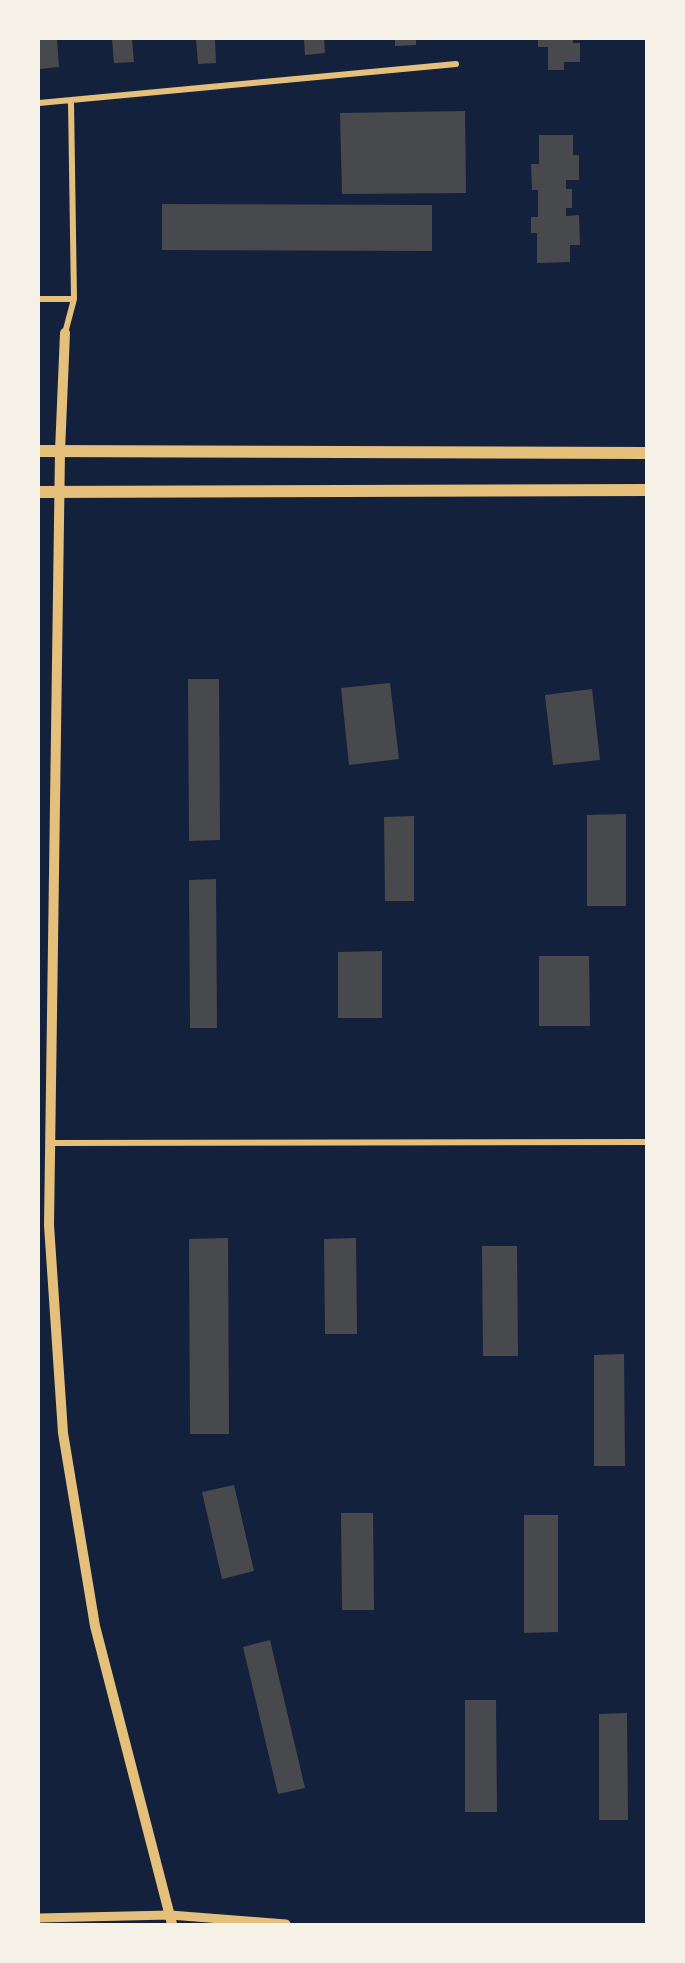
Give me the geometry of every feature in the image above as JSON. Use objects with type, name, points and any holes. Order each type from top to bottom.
[{"type":"main road","points":[[65,333],[60,451],[49,1225],[63,1433],[95,1626],[171,1920]]},
{"type":"main road","points":[[39,451],[646,453]]},
{"type":"main road","points":[[39,492],[646,490]]},
{"type":"street","points":[[39,103],[71,102],[456,64]]},
{"type":"street","points":[[65,333],[74,299],[71,102]]},
{"type":"street","points":[[39,299],[74,299]]},
{"type":"street","points":[[50,1143],[646,1142]]},
{"type":"street","points":[[39,1918],[286,1924]]},
{"type":"building","points":[[39,39],[57,39],[59,67],[40,69]]},
{"type":"building","points":[[112,39],[132,39],[134,62],[114,63]]},
{"type":"building","points":[[196,39],[215,39],[216,63],[198,64]]},
{"type":"building","points":[[304,39],[324,39],[325,53],[305,55]]},
{"type":"building","points":[[395,39],[416,39],[416,45],[395,46]]},
{"type":"building","points":[[538,39],[573,39],[573,43],[580,43],[580,62],[564,62],[564,70],[548,70],[548,47],[538,47]]},
{"type":"building","points":[[465,111],[466,193],[342,194],[340,113]]},
{"type":"building","points":[[539,135],[573,135],[573,155],[579,155],[579,180],[566,180],[566,189],[572,189],[572,208],[566,208],[566,216],[579,215],[580,245],[570,245],[570,262],[537,263],[537,233],[531,233],[531,217],[538,217],[538,190],[532,190],[531,164],[539,164]]},
{"type":"building","points":[[162,204],[432,205],[432,251],[162,250]]},
{"type":"building","points":[[188,679],[219,679],[220,840],[189,841]]},
{"type":"building","points":[[390,683],[399,759],[349,765],[341,688]]},
{"type":"building","points":[[592,689],[600,760],[553,765],[545,695]]},
{"type":"building","points":[[626,814],[626,906],[587,906],[587,815]]},
{"type":"building","points":[[414,816],[414,901],[385,901],[384,817]]},
{"type":"building","points":[[216,879],[217,1028],[190,1028],[189,880]]},
{"type":"building","points":[[382,951],[382,1018],[338,1018],[338,952]]},
{"type":"building","points":[[539,956],[589,956],[590,1026],[539,1026]]},
{"type":"building","points":[[228,1238],[229,1434],[190,1434],[189,1239]]},
{"type":"building","points":[[356,1238],[357,1334],[325,1334],[324,1239]]},
{"type":"building","points":[[482,1246],[517,1246],[518,1356],[483,1356]]},
{"type":"building","points":[[624,1354],[625,1466],[594,1466],[594,1355]]},
{"type":"building","points":[[234,1485],[254,1571],[222,1579],[202,1492]]},
{"type":"building","points":[[341,1513],[373,1513],[374,1610],[342,1610]]},
{"type":"building","points":[[524,1515],[558,1515],[558,1632],[524,1633]]},
{"type":"building","points":[[270,1640],[305,1788],[278,1794],[243,1647]]},
{"type":"building","points":[[465,1700],[496,1700],[497,1812],[465,1812]]},
{"type":"building","points":[[627,1713],[628,1820],[599,1820],[599,1714]]}]
